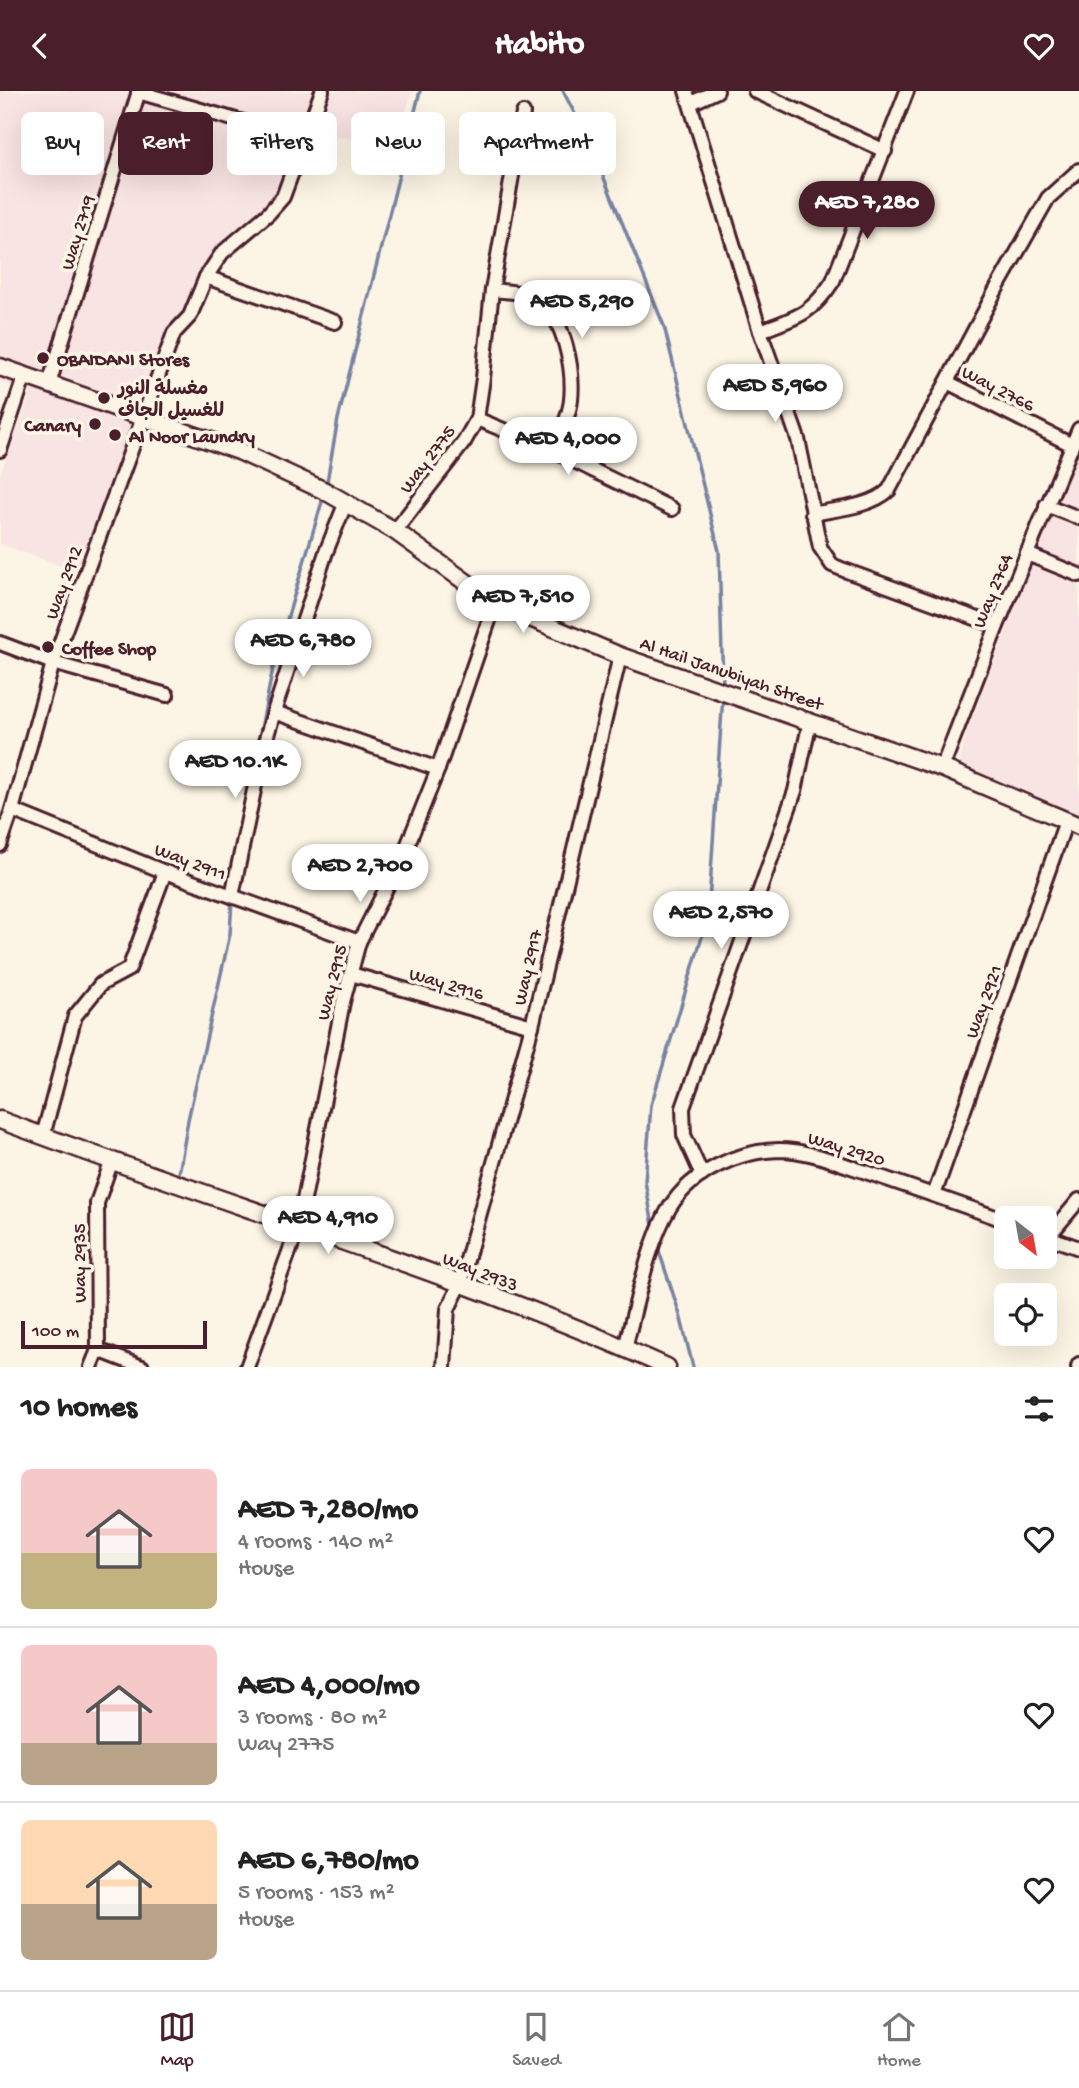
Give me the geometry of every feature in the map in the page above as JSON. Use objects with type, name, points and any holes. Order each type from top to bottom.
[{"type":"street","points":[[139,91],[227,117]]},
{"type":"street","name":"Way 2719","points":[[49,384],[139,91]]},
{"type":"street","name":"Way 2912","points":[[314,112],[322,91]]},
{"type":"street","points":[[717,91],[689,97],[760,331],[798,439],[820,547],[832,565],[997,626]]},
{"type":"street","points":[[755,91],[885,151]]},
{"type":"street","points":[[760,331],[805,314],[818,303],[833,281],[907,91]]},
{"type":"street","points":[[812,514],[881,498],[890,490],[1048,198],[1079,170]]},
{"type":"street","name":"Way 2912","points":[[0,845],[54,663],[174,333],[190,316],[206,277],[222,253],[283,197],[291,175]]},
{"type":"street","name":"Way 2775","points":[[395,531],[464,443],[477,419],[492,290],[512,175]]},
{"type":"street","points":[[206,277],[335,322]]},
{"type":"street","points":[[492,290],[525,294],[539,300],[552,315],[564,336],[571,400],[554,451]]},
{"type":"street","name":"Al Hail Janubiyah Street","points":[[0,367],[239,451],[346,502],[395,531],[495,603],[620,656],[942,768],[1072,823]]},
{"type":"street","points":[[0,450],[25,375]]},
{"type":"street","name":"Way 2766","points":[[947,382],[1072,445]]},
{"type":"street","points":[[477,419],[554,451],[672,509]]},
{"type":"street","name":"Way 2764","points":[[942,768],[997,626],[1079,429]]},
{"type":"street","points":[[232,896],[262,751],[326,552],[346,502]]},
{"type":"street","points":[[1046,505],[1079,518]]},
{"type":"street","points":[[1027,554],[1079,575]]},
{"type":"street","name":"Way 2915","points":[[247,1367],[299,1226],[359,942],[406,849],[438,769],[495,603]]},
{"type":"street","points":[[0,643],[54,663],[167,695]]},
{"type":"street","name":"Way 2917","points":[[444,1367],[448,1309],[460,1285],[532,1026],[620,656]]},
{"type":"street","points":[[274,712],[438,769]]},
{"type":"street","points":[[702,1175],[684,1135],[683,1108],[795,790],[810,722]]},
{"type":"street","name":"Way 2911","points":[[12,810],[165,871],[359,942]]},
{"type":"street","name":"Way 2921","points":[[934,1195],[1072,823]]},
{"type":"street","points":[[43,1136],[75,1016],[101,984],[129,969],[165,871]]},
{"type":"street","name":"Way 2916","points":[[351,974],[532,1026]]},
{"type":"street","name":"Way 2933","points":[[0,1120],[460,1285],[625,1348],[667,1367]]},
{"type":"street","name":"Way 2920","points":[[625,1348],[660,1224],[682,1190],[702,1175],[734,1159],[758,1152],[803,1152],[994,1217]]},
{"type":"street","name":"Way 2935","points":[[91,1367],[98,1350],[97,1203],[112,1160]]},
{"type":"street","points":[[1057,1224],[1079,1200]]},
{"type":"street","points":[[1057,1240],[1079,1248]]},
{"type":"street","points":[[98,1350],[142,1367]]},
{"type":"shaded area","points":[[0,91],[412,91],[406,112],[351,112],[351,139],[337,136],[337,112],[227,112],[227,175],[297,175],[291,190],[220,262],[184,328],[157,389],[92,577],[0,544],[0,474],[31,394],[0,382]]},
{"type":"shaded area","points":[[1079,453],[1079,815],[959,766],[966,734],[1056,503]]},
{"type":"waterway","points":[[326,487],[338,419],[420,91]]},
{"type":"waterway","points":[[563,91],[589,141],[664,326],[719,551],[723,688]]},
{"type":"waterway","points":[[258,744],[274,663],[324,495]]},
{"type":"waterway","points":[[654,1231],[645,1181],[651,1105],[708,917],[723,695]]},
{"type":"waterway","points":[[230,881],[239,834]]},
{"type":"waterway","points":[[178,1180],[188,1120],[230,934],[232,899]]},
{"type":"waterway","points":[[657,1245],[680,1315],[693,1367]]},
{"type":"place","name":"OBAIDANI Stores","points":[[43,358]]},
{"type":"place","name":"مغسلة النور للغسيل الجاف","points":[[104,398]]},
{"type":"place","name":"Canary","points":[[95,424]]},
{"type":"place","name":"Al Noor Laundry","points":[[115,435]]},
{"type":"place","name":"Coffee Shop","points":[[48,647]]}]
